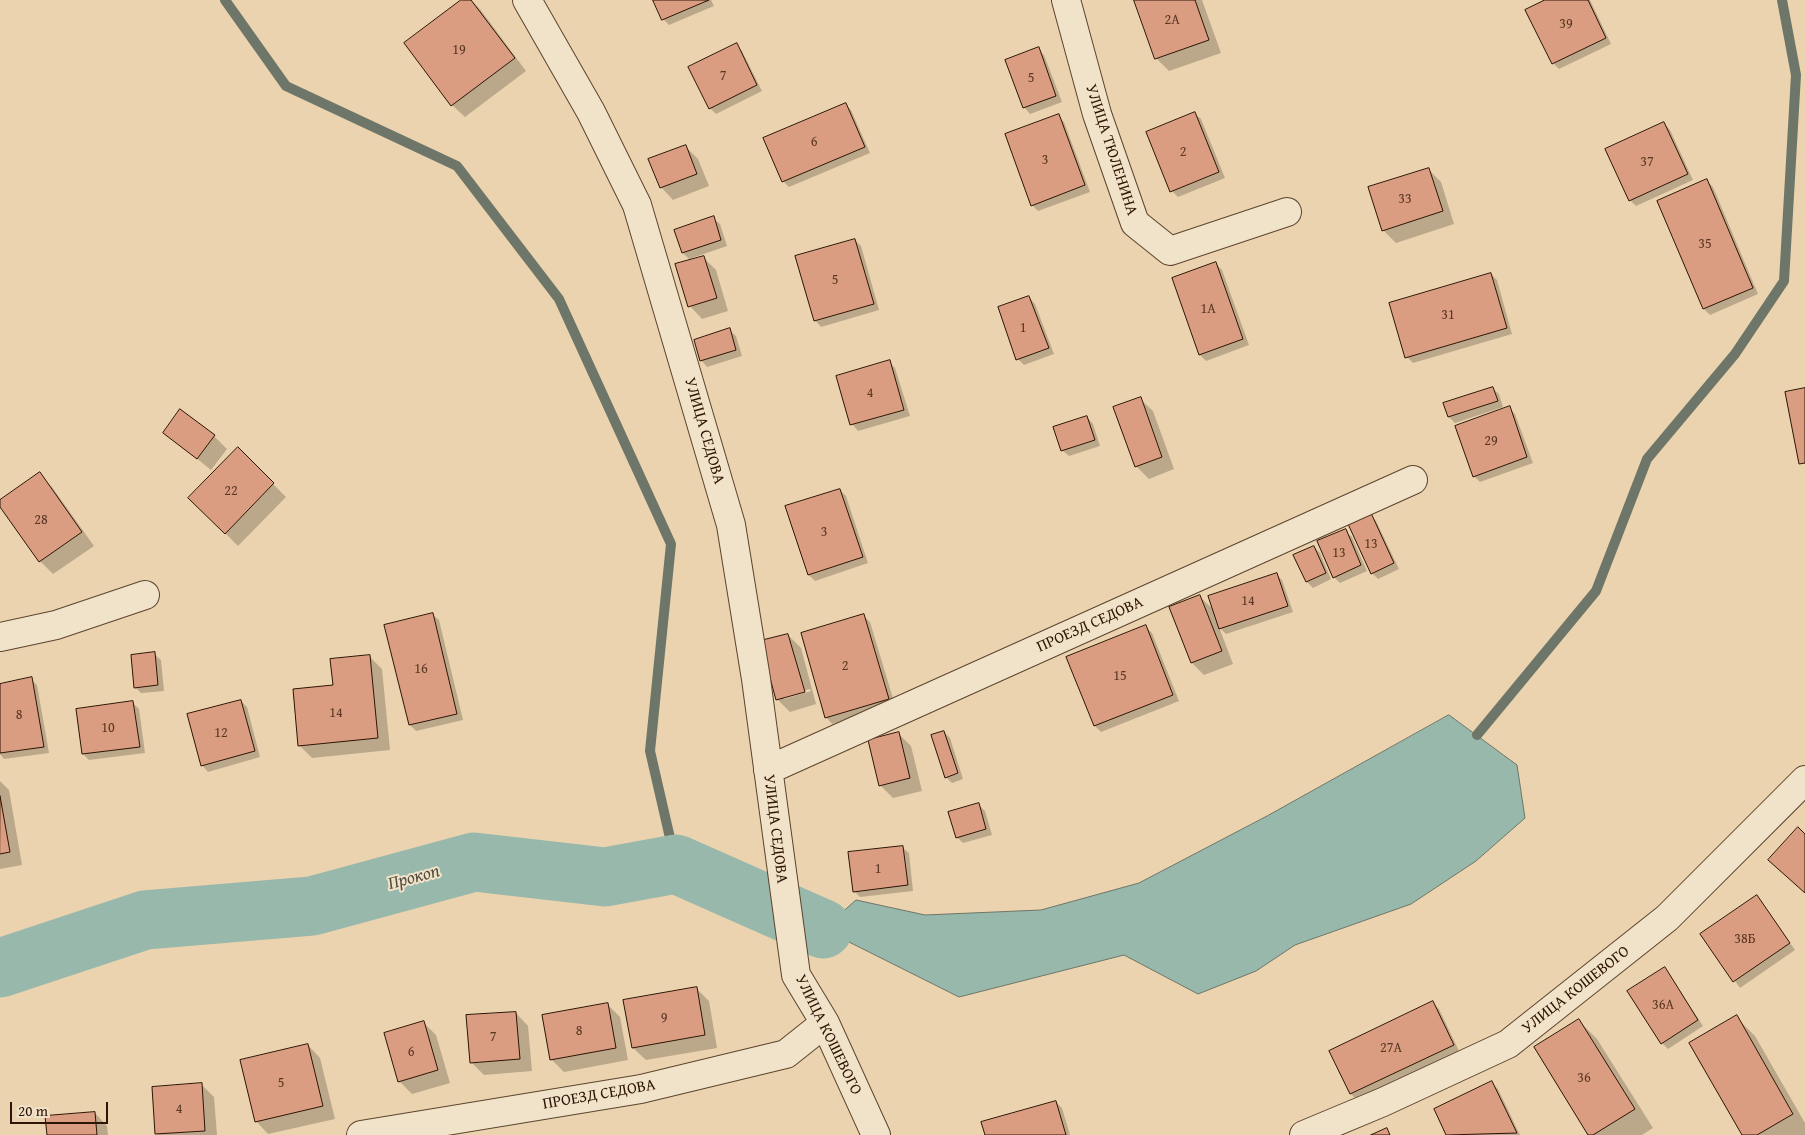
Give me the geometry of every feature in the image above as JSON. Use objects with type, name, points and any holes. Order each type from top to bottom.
[{"type":"street","name":"УЛИЦА СЕДОВА","points":[[527,0],[591,112],[637,205],[731,525],[756,679],[789,931]]},
{"type":"street","name":"УЛИЦА ТЮЛЕНИНА","points":[[1066,0],[1097,114],[1135,223],[1170,251],[1287,212]]},
{"type":"street","name":"ПРОЕЗД СЕДОВА","points":[[768,770],[1413,480]]},
{"type":"street","points":[[0,637],[56,624],[145,595]]},
{"type":"street","name":"УЛИЦА КОШЕВОГО","points":[[1304,1135],[1383,1102],[1508,1044],[1666,918],[1805,780]]},
{"type":"street","name":"УЛИЦА КОШЕВОГО","points":[[789,931],[796,975],[824,1023],[876,1135]]},
{"type":"street","name":"ПРОЕЗД СЕДОВА","points":[[361,1135],[641,1089],[786,1054],[824,1023]]},
{"type":"shaded area","points":[[1449,715],[1517,765],[1525,818],[1476,861],[1411,904],[1295,945],[1256,971],[1198,994],[1124,955],[959,997],[823,929],[856,900],[925,915],[1041,910],[1139,883],[1267,816]]},
{"type":"building","points":[[461,0],[471,0],[515,58],[451,106],[404,43]]},
{"type":"building","points":[[653,0],[709,0],[662,20]]},
{"type":"building","points":[[1134,0],[1195,0],[1209,40],[1155,59]]},
{"type":"building","points":[[1545,0],[1588,0],[1606,38],[1552,64],[1525,10]]},
{"type":"building","points":[[737,43],[757,85],[709,109],[688,67]]},
{"type":"building","points":[[1039,47],[1056,96],[1023,108],[1005,60]]},
{"type":"building","points":[[846,103],[865,147],[782,182],[763,138]]},
{"type":"building","points":[[1195,112],[1219,172],[1170,192],[1146,132]]},
{"type":"building","points":[[1059,114],[1085,185],[1031,206],[1005,134]]},
{"type":"building","points":[[1664,122],[1688,174],[1629,201],[1605,149]]},
{"type":"building","points":[[686,145],[697,174],[660,188],[648,159]]},
{"type":"building","points":[[1429,168],[1443,211],[1382,231],[1368,187]]},
{"type":"building","points":[[1707,179],[1753,288],[1703,309],[1657,201]]},
{"type":"building","points":[[714,216],[721,240],[682,253],[674,230]]},
{"type":"building","points":[[855,239],[874,304],[814,321],[795,256]]},
{"type":"building","points":[[704,256],[717,298],[688,307],[675,264]]},
{"type":"building","points":[[1216,262],[1243,339],[1199,355],[1172,278]]},
{"type":"building","points":[[1491,273],[1507,328],[1405,358],[1389,303]]},
{"type":"building","points":[[1029,296],[1049,348],[1016,360],[998,307]]},
{"type":"building","points":[[730,328],[736,350],[700,361],[694,340]]},
{"type":"building","points":[[890,360],[904,410],[850,425],[836,376]]},
{"type":"building","points":[[1493,387],[1498,401],[1448,417],[1443,403]]},
{"type":"building","points":[[1805,388],[1805,463],[1799,464],[1785,392]]},
{"type":"building","points":[[1141,397],[1162,457],[1135,467],[1113,407]]},
{"type":"building","points":[[1510,406],[1527,457],[1473,477],[1455,426]]},
{"type":"building","points":[[180,409],[215,435],[197,459],[163,433]]},
{"type":"building","points":[[1087,416],[1095,440],[1061,451],[1053,427]]},
{"type":"building","points":[[238,447],[274,483],[225,534],[188,498]]},
{"type":"building","points":[[40,472],[82,532],[39,562],[0,507],[0,500]]},
{"type":"building","points":[[840,489],[863,557],[808,575],[785,506]]},
{"type":"building","points":[[1371,513],[1394,563],[1371,574],[1348,524]]},
{"type":"building","points":[[1346,529],[1361,565],[1333,578],[1317,541]]},
{"type":"building","points":[[1314,546],[1326,573],[1306,582],[1293,555]]},
{"type":"building","points":[[1277,573],[1288,606],[1219,629],[1208,596]]},
{"type":"building","points":[[1200,595],[1222,651],[1191,663],[1169,607]]},
{"type":"building","points":[[433,613],[457,714],[409,725],[384,625]]},
{"type":"building","points":[[864,614],[889,699],[825,718],[801,633]]},
{"type":"building","points":[[1146,625],[1173,695],[1094,726],[1066,657]]},
{"type":"building","points":[[788,634],[805,692],[776,700],[760,641]]},
{"type":"building","points":[[155,652],[158,685],[134,688],[131,655]]},
{"type":"building","points":[[370,655],[378,738],[298,746],[293,689],[333,685],[330,659]]},
{"type":"building","points":[[32,677],[44,747],[0,753],[0,684]]},
{"type":"building","points":[[241,700],[255,751],[201,766],[187,714]]},
{"type":"building","points":[[133,701],[140,747],[82,754],[76,709]]},
{"type":"building","points":[[944,731],[958,773],[945,778],[931,735]]},
{"type":"building","points":[[899,732],[910,778],[879,786],[868,740]]},
{"type":"building","points":[[0,796],[10,852],[0,854]]},
{"type":"building","points":[[979,803],[986,829],[956,838],[948,812]]},
{"type":"building","points":[[1798,827],[1805,834],[1805,893],[1768,860]]},
{"type":"building","points":[[903,846],[908,885],[853,892],[848,852]]},
{"type":"building","points":[[1757,895],[1790,943],[1733,982],[1700,934]]},
{"type":"building","points":[[1665,967],[1698,1020],[1661,1044],[1627,991]]},
{"type":"building","points":[[697,987],[705,1035],[632,1048],[623,1000]]},
{"type":"building","points":[[1433,1001],[1454,1045],[1350,1094],[1329,1051]]},
{"type":"building","points":[[608,1003],[616,1048],[550,1060],[542,1015]]},
{"type":"building","points":[[516,1012],[520,1059],[470,1063],[466,1015]]},
{"type":"building","points":[[1737,1015],[1793,1114],[1757,1135],[1742,1135],[1689,1043]]},
{"type":"building","points":[[1579,1019],[1635,1109],[1593,1135],[1588,1135],[1534,1047]]},
{"type":"building","points":[[424,1021],[438,1070],[398,1082],[384,1033]]},
{"type":"building","points":[[308,1044],[323,1106],[255,1122],[240,1060]]},
{"type":"building","points":[[1492,1081],[1517,1133],[1446,1135],[1434,1109]]},
{"type":"building","points":[[202,1083],[205,1131],[155,1134],[152,1087]]},
{"type":"building","points":[[1056,1101],[1066,1135],[985,1135],[981,1122]]},
{"type":"building","points":[[95,1112],[97,1135],[47,1135],[45,1116]]},
{"type":"building","points":[[1387,1128],[1390,1135],[1371,1135]]},
{"type":"waterway","points":[[225,0],[286,86],[457,166],[559,299],[671,544],[650,751],[676,864]]},
{"type":"waterway","points":[[1477,735],[1596,591],[1647,459],[1735,354],[1784,281],[1796,75],[1782,0]]},
{"type":"waterway","name":"Прокоп","points":[[0,968],[145,920],[312,906],[474,862],[605,877],[676,864],[823,929]]}]
